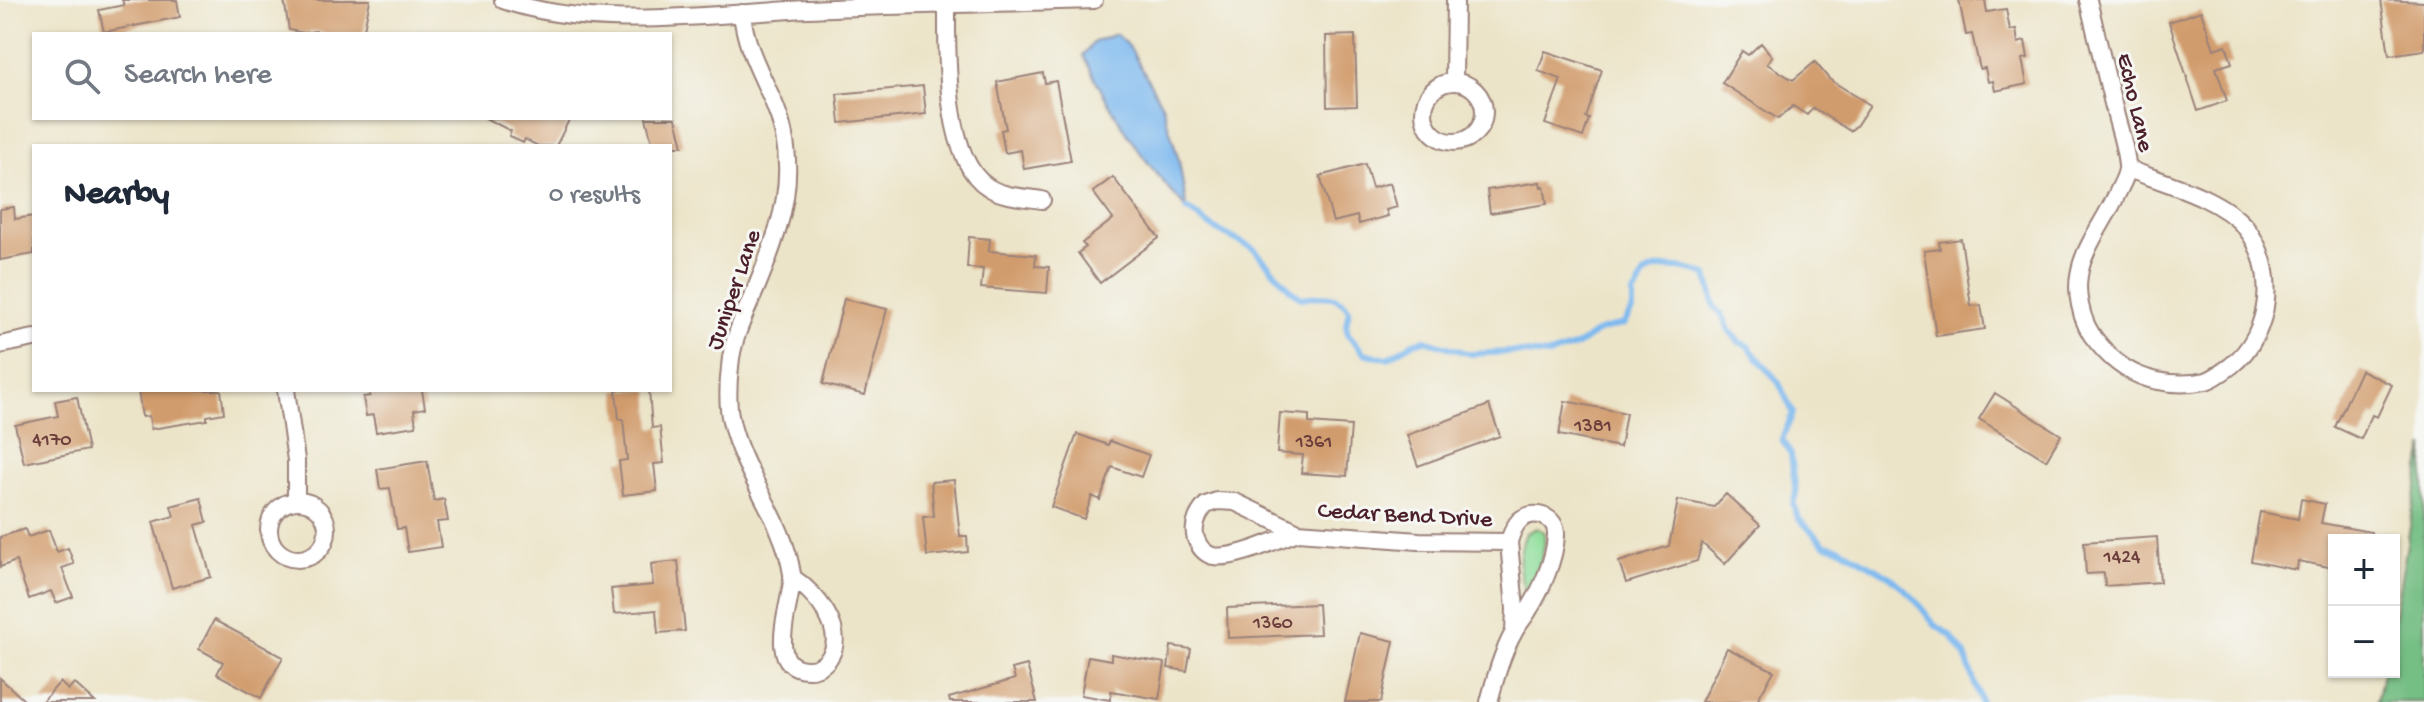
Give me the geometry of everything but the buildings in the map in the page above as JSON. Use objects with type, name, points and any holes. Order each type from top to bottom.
[{"type":"street","points":[[503,0],[539,11],[598,17],[1094,0]]},
{"type":"street","points":[[1454,82],[1455,0]]},
{"type":"street","name":"Echo Lane","points":[[2088,0],[2128,169],[2079,269],[2078,297],[2083,320],[2111,360],[2133,373],[2156,381],[2208,380],[2238,360],[2261,324],[2267,279],[2258,246],[2247,229],[2222,207],[2128,169]]},
{"type":"street","points":[[947,4],[949,90],[965,161],[986,187],[1013,196],[1042,200]]},
{"type":"street","name":"Juniper Lane","points":[[742,13],[748,47],[782,123],[788,176],[775,238],[735,339],[728,405],[739,446],[781,535],[793,578],[784,627],[784,651],[797,666],[817,668],[826,663],[832,653],[835,635],[813,595],[793,578]]},
{"type":"street","points":[[0,345],[32,338]]},
{"type":"street","points":[[286,392],[296,460],[296,501]]},
{"type":"street","name":"Cedar Bend Drive","points":[[1298,532],[1227,501],[1206,505],[1195,522],[1194,534],[1206,553],[1223,556],[1298,532],[1419,541],[1509,542]]},
{"type":"street","name":"Cedar Bend Drive","points":[[1489,702],[1514,632],[1529,610],[1554,550],[1555,528],[1552,521],[1544,516],[1529,515],[1517,523],[1509,542],[1514,632]]},
{"type":"green space","points":[[2424,446],[2424,702],[2377,702],[2382,678],[2400,678],[2400,584]]},
{"type":"green space","points":[[1537,528],[1544,532],[1543,553],[1529,587],[1525,589],[1520,568],[1522,547],[1526,533]]},
{"type":"water","points":[[1116,34],[1131,49],[1163,107],[1179,161],[1187,209],[1129,136],[1083,55],[1094,42]]},
{"type":"waterway","points":[[1187,209],[1215,229],[1254,249],[1301,298],[1328,296],[1340,300],[1349,310],[1348,334],[1364,353],[1379,357],[1388,358],[1413,343],[1425,340],[1470,354],[1510,352],[1549,355],[1576,346],[1599,331],[1624,324],[1633,309],[1633,294],[1648,272],[1673,268],[1707,275],[1715,307],[1729,330],[1739,342],[1748,346],[1779,383],[1793,413],[1782,439],[1791,455],[1796,493],[1793,504],[1798,518],[1825,545],[1842,549],[1892,578],[1911,595],[1965,655],[1981,702]]}]
